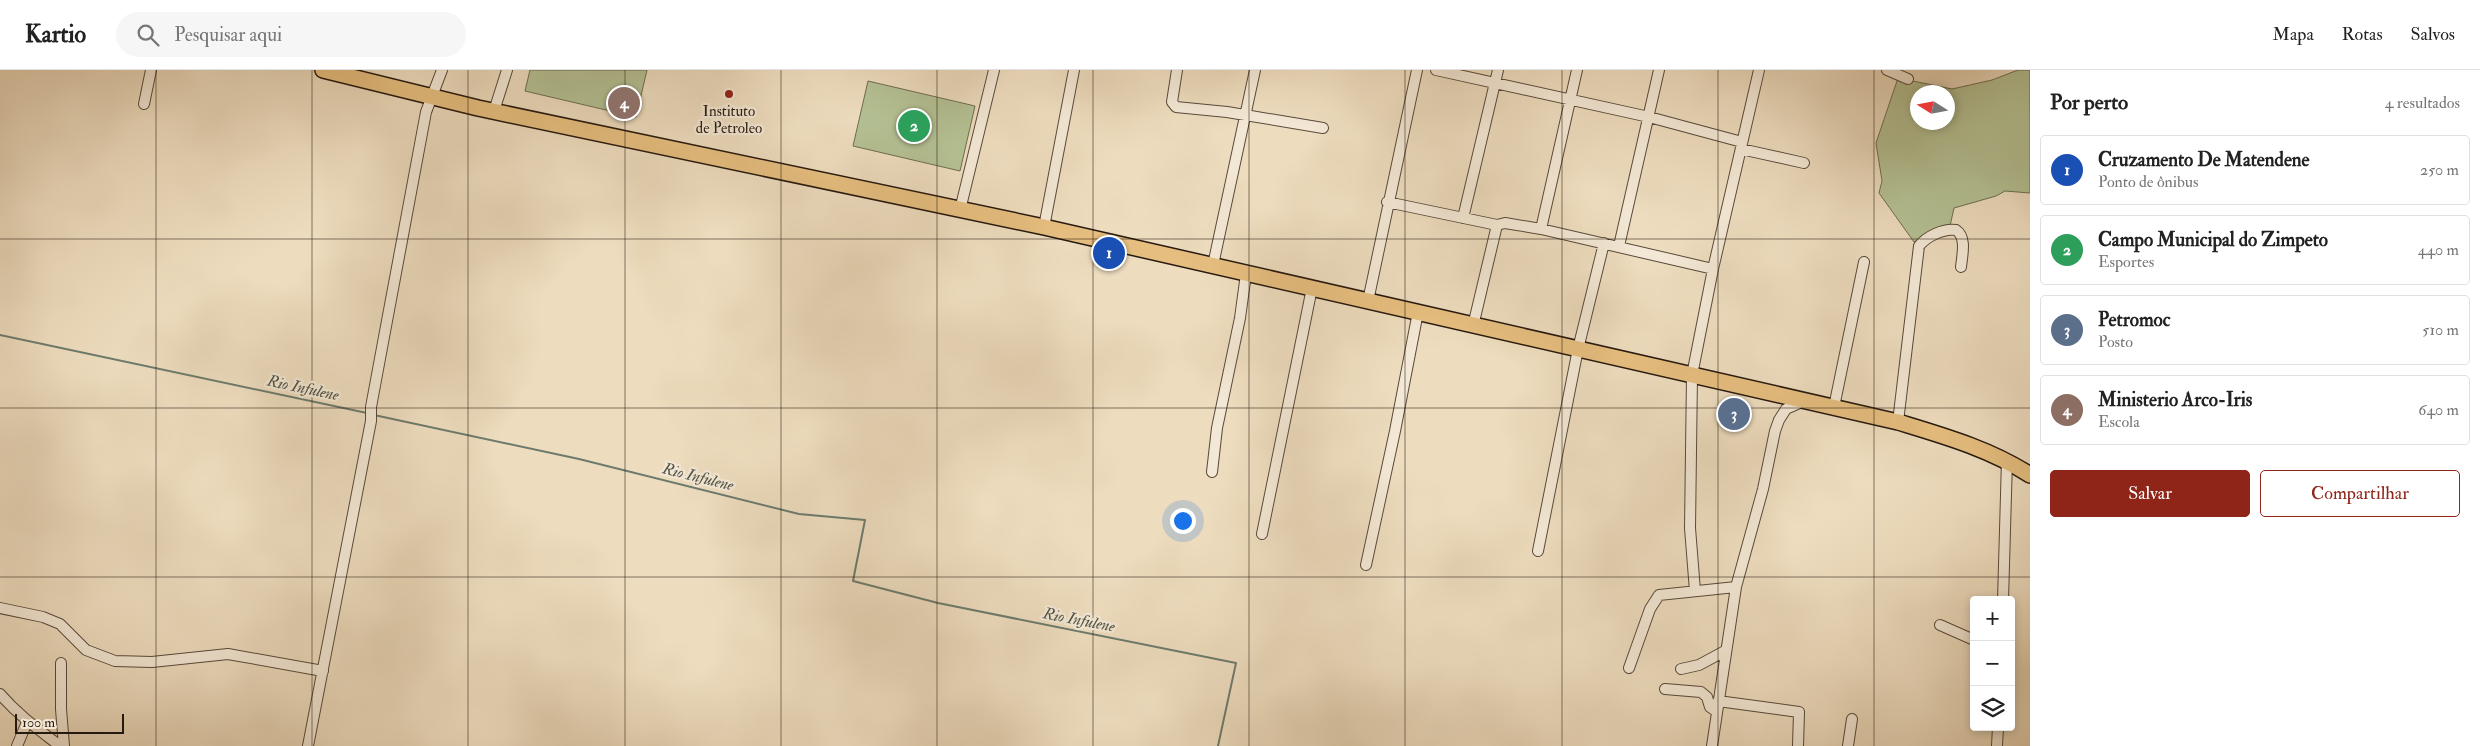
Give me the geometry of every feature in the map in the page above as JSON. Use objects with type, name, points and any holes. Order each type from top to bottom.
[{"type":"highway","points":[[323,70],[367,75],[432,96],[494,111],[1044,227],[1898,422],[1972,446],[2007,460],[2030,475]]},
{"type":"street","points":[[144,104],[151,70]]},
{"type":"street","points":[[308,746],[371,421],[371,407],[426,112],[442,70]]},
{"type":"street","points":[[494,111],[506,70]]},
{"type":"street","points":[[960,210],[994,70]]},
{"type":"street","points":[[1044,227],[1074,70]]},
{"type":"street","points":[[1177,70],[1172,102],[1176,107],[1323,128]]},
{"type":"street","points":[[1213,265],[1255,70]]},
{"type":"street","points":[[1368,301],[1387,202],[1417,70]]},
{"type":"street","points":[[1436,70],[1649,117],[1804,163]]},
{"type":"street","points":[[1463,218],[1498,70]]},
{"type":"street","points":[[1541,229],[1577,70]]},
{"type":"street","points":[[1619,246],[1659,70]]},
{"type":"street","points":[[1694,591],[1690,528],[1692,375],[1713,269],[1760,70]]},
{"type":"street","points":[[1887,70],[1908,79]]},
{"type":"street","points":[[1387,202],[1497,225],[1505,223],[1541,229],[1713,269]]},
{"type":"street","points":[[1473,326],[1497,225]]},
{"type":"street","points":[[1898,422],[1919,246],[1924,240],[1942,232],[1956,230],[1962,234],[1963,240],[1961,267]]},
{"type":"street","points":[[1538,551],[1578,349],[1604,243]]},
{"type":"street","points":[[1834,407],[1864,262]]},
{"type":"street","points":[[1212,472],[1217,428],[1240,318],[1246,274]]},
{"type":"street","points":[[1262,534],[1312,288]]},
{"type":"street","points":[[1366,565],[1396,431],[1418,312]]},
{"type":"street","points":[[1712,746],[1736,587],[1779,420],[1786,409],[1805,400]]},
{"type":"street","points":[[2003,596],[2007,460]]},
{"type":"street","points":[[1629,668],[1655,599],[1659,595],[1736,587]]},
{"type":"street","points":[[0,608],[43,617],[60,624],[86,650],[115,661],[152,662],[228,654],[323,671]]},
{"type":"street","points":[[1940,625],[1970,638]]},
{"type":"street","points":[[1681,669],[1698,665],[1725,651]]},
{"type":"street","points":[[61,663],[62,746]]},
{"type":"street","points":[[1665,689],[1701,692],[1707,697],[1710,707],[1799,712],[1798,746]]},
{"type":"street","points":[[0,694],[27,722],[62,746]]},
{"type":"street","points":[[1848,746],[1852,718]]},
{"type":"street","points":[[17,746],[27,722]]},
{"type":"street","points":[[1997,746],[1998,731]]},
{"type":"green space","points":[[530,70],[647,70],[636,117],[525,91]]},
{"type":"green space","points":[[2018,70],[2030,70],[2030,193],[2005,191],[1996,196],[1954,208],[1950,226],[1914,242],[1879,193],[1882,181],[1876,143],[1898,78],[1932,85],[1910,85],[1910,130],[1955,130],[1955,88],[1992,80]]},
{"type":"green space","points":[[868,81],[975,106],[960,171],[853,146]]},
{"type":"waterway","name":"Rio Infulene","points":[[0,335],[367,413]]},
{"type":"waterway","name":"Rio Infulene","points":[[374,415],[579,459],[799,514],[865,520],[853,581],[938,603],[1236,663],[1218,746]]},
{"type":"place","name":"Instituto de Petroleo","points":[[729,94]]},
{"type":"place","name":"Ministerio Arco-Iris","points":[[624,103]]},
{"type":"place","name":"Campo Municipal do Zimpeto","points":[[914,126]]},
{"type":"place","name":"Cruzamento De Matendene","points":[[1109,253]]},
{"type":"place","name":"Petromoc","points":[[1734,414]]}]
